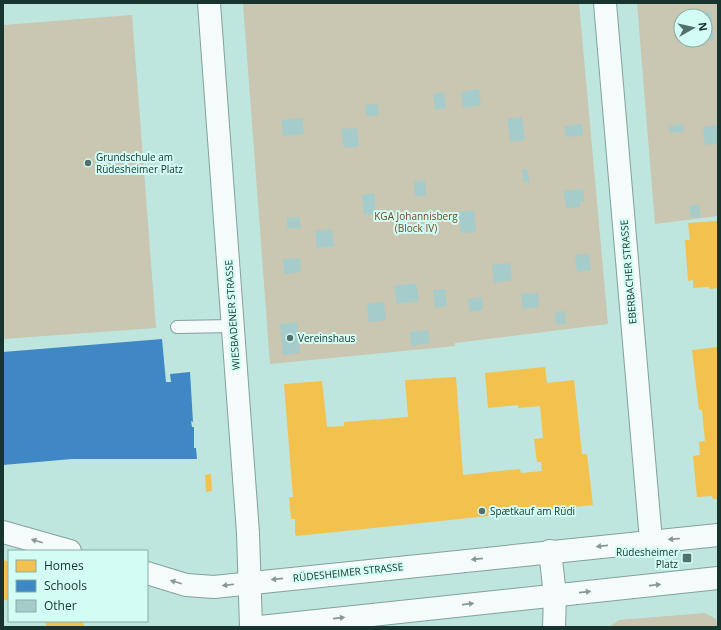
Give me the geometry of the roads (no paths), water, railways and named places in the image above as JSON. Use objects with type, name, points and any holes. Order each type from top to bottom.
[{"type":"street","name":"WIESBADENER STRASSE","points":[[209,3],[248,533],[251,627]]},
{"type":"street","name":"EBERBACHER STRASSE","points":[[605,3],[651,541]]},
{"type":"street","points":[[3,532],[66,550]]},
{"type":"street","name":"RÜDESHEIMER STRASSE","points":[[148,573],[186,585],[206,587],[718,535]]},
{"type":"street","points":[[550,551],[555,595],[554,627]]},
{"type":"street","points":[[260,627],[718,578]]},
{"type":"lane","points":[[177,327],[233,326]]},
{"type":"place","name":"Grundschule am Rüdesheimer Platz","points":[[88,163]]},
{"type":"place","name":"Vereinshaus","points":[[290,338]]},
{"type":"place","name":"Spætkauf am Rüdi","points":[[482,511]]},
{"type":"place","name":"Rüdesheimer Platz","points":[[687,558]]},
{"type":"park label","name":"KGA Johannisberg (Block IV)","points":[[416,222]]}]
